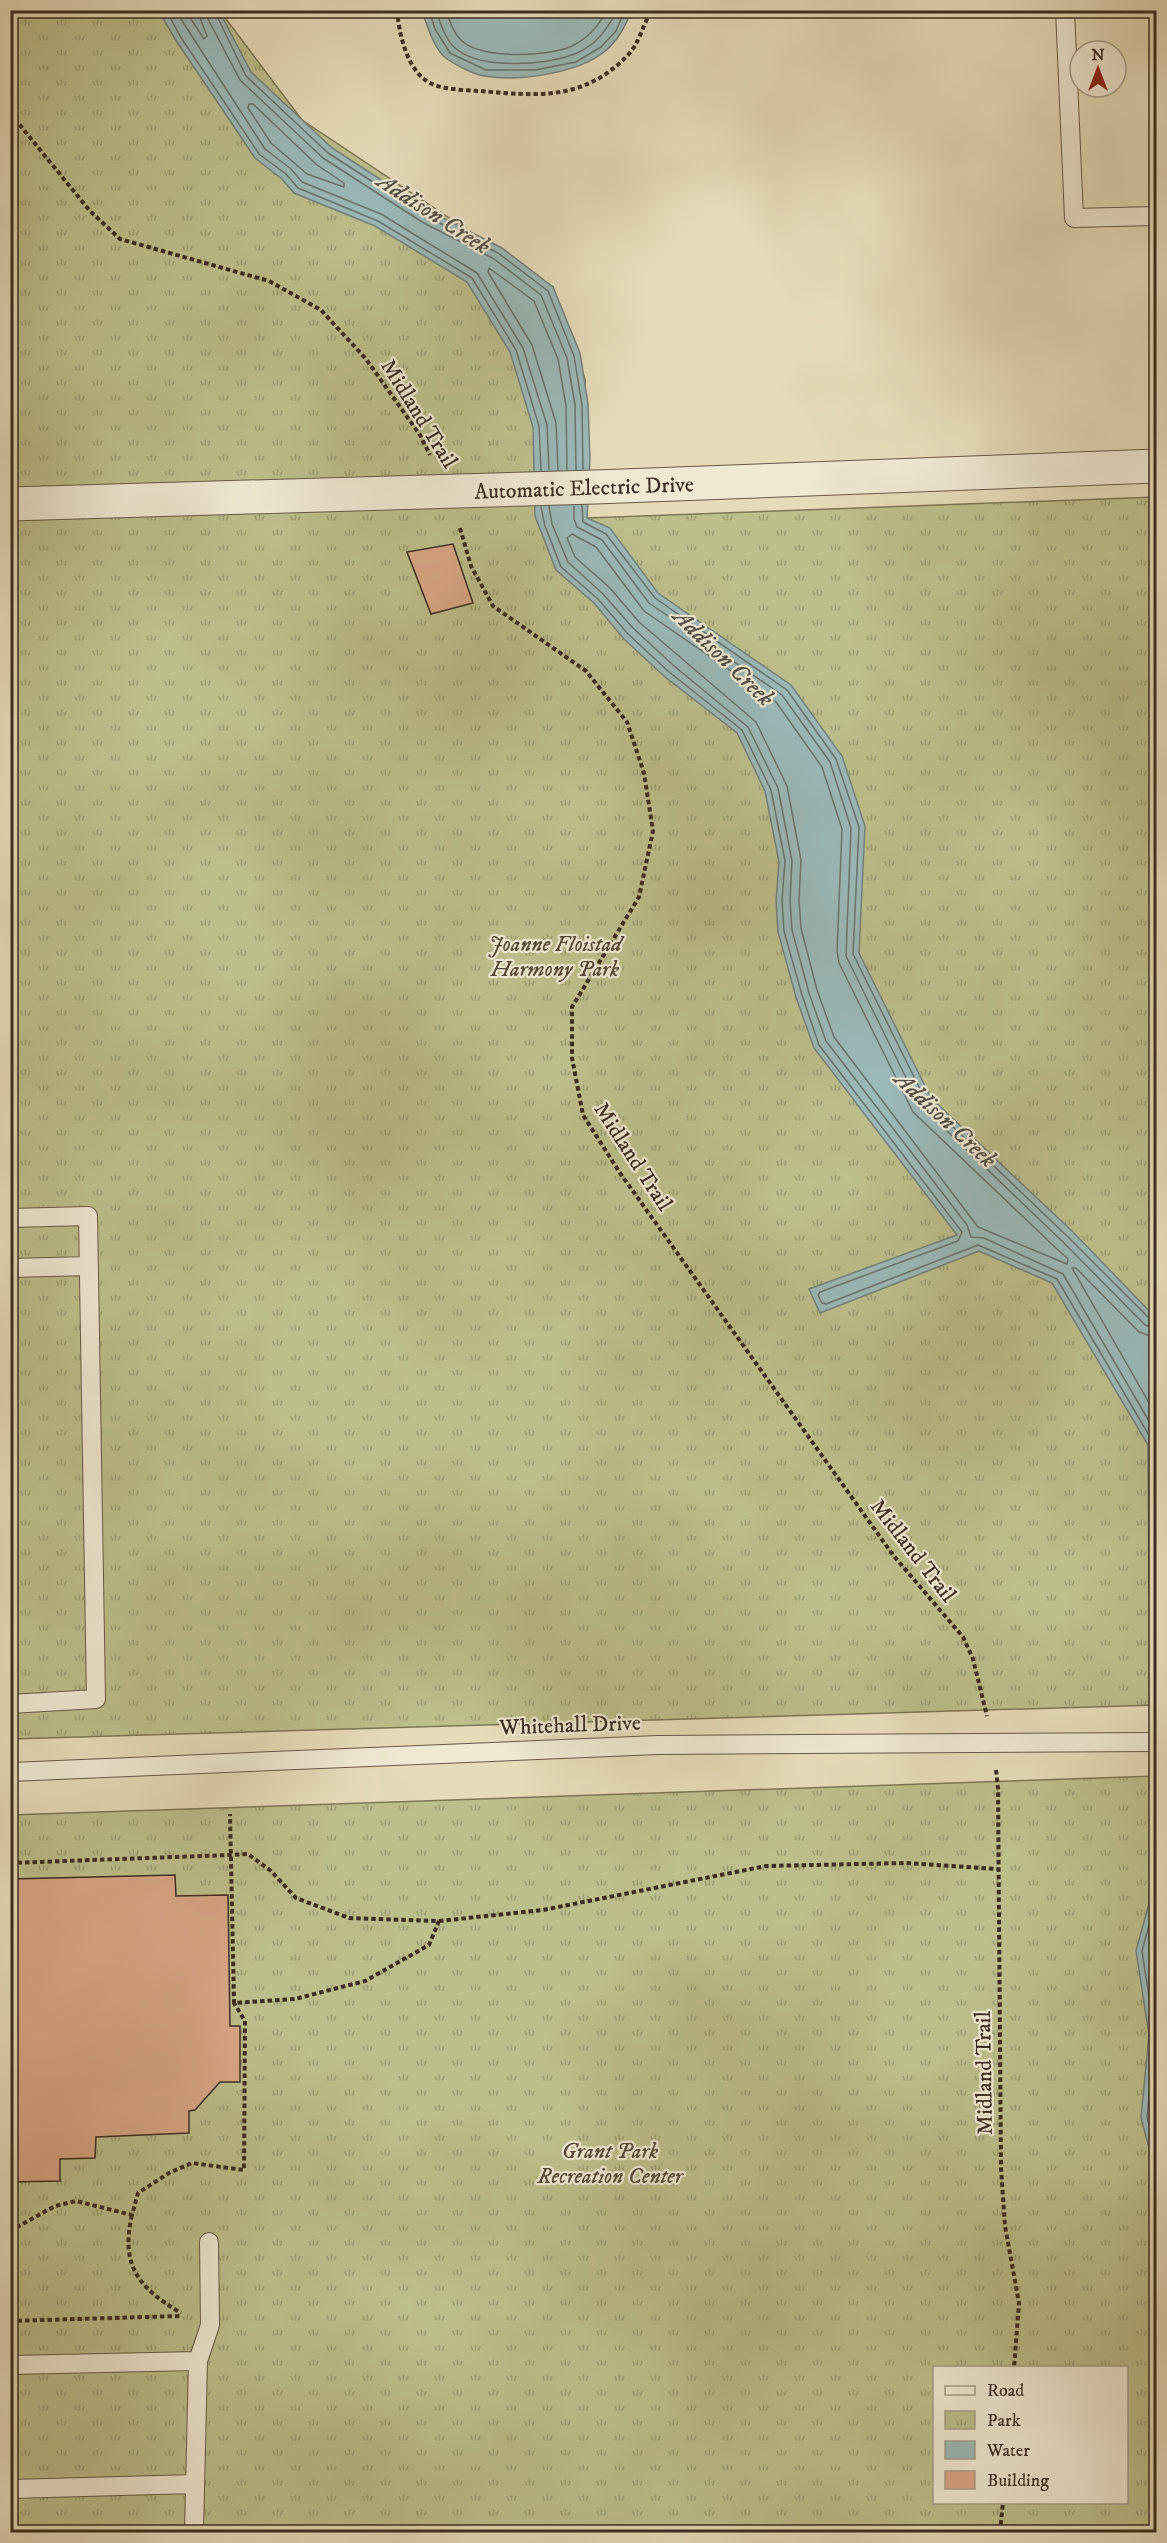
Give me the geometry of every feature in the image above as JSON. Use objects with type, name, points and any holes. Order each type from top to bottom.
[{"type":"street","name":"Automatic Electric Drive","points":[[10,504],[595,487],[1156,466]]},
{"type":"lane","points":[[1065,10],[1074,219],[1156,216]]},
{"type":"lane","points":[[10,1218],[88,1216],[96,1699],[10,1704]]},
{"type":"lane","points":[[10,1268],[89,1266]]},
{"type":"lane","name":"Whitehall Drive","points":[[10,1772],[658,1744],[1156,1742]]},
{"type":"lane","points":[[194,2532],[198,2361],[210,2325],[209,2242]]},
{"type":"lane","points":[[10,2365],[198,2361]]},
{"type":"lane","points":[[10,2490],[195,2484]]},
{"type":"path","points":[[397,10],[403,43],[414,65],[430,83],[455,89],[535,96],[566,93],[590,84],[609,71],[630,54],[651,10]]},
{"type":"path","name":"Midland Trail","points":[[10,113],[90,211],[120,238],[269,281],[321,310],[366,359],[420,435],[449,491],[471,566],[493,606],[586,671],[627,722],[644,773],[653,831],[639,897],[572,1007],[572,1058],[583,1115],[620,1173],[893,1555],[963,1637],[973,1659],[987,1716]]},
{"type":"path","name":"Midland Trail","points":[[997,1777],[1001,2168],[1005,2226],[1019,2303],[1014,2366]]},
{"type":"path","points":[[10,2321],[186,2316],[159,2300],[141,2284],[132,2267],[128,2230],[138,2193],[169,2173],[192,2163],[244,2170],[245,2021],[234,2003],[230,1814]]},
{"type":"path","points":[[10,1863],[248,1854],[272,1871],[296,1898],[349,1918],[439,1921],[543,1910],[766,1866],[906,1863],[998,1869]]},
{"type":"path","points":[[234,2003],[295,1999],[365,1981],[429,1945],[439,1921]]},
{"type":"path","points":[[10,2230],[55,2206],[76,2201],[132,2215]]},
{"type":"path","points":[[1000,2532],[1003,2504]]},
{"type":"green space","name":"Joanne Floistad Harmony Park","points":[[10,11],[220,11],[302,120],[553,287],[585,379],[587,518],[1156,497],[1156,1705],[11,1739]]},
{"type":"green space","name":"Grant Park Recreation Center","points":[[1156,1776],[1156,2532],[11,2532],[10,1815]]},
{"type":"water","points":[[422,10],[632,11],[624,28],[613,43],[593,59],[547,74],[499,78],[465,69],[442,55],[435,44]]},
{"type":"water","name":"Addison Creek","points":[[159,11],[219,11],[251,72],[332,148],[429,211],[502,248],[553,287],[580,353],[588,404],[590,459],[587,518],[610,528],[658,593],[791,685],[842,756],[865,826],[859,953],[931,1098],[1073,1232],[1156,1318],[1156,1627],[1149,1595],[1148,1445],[1052,1283],[979,1251],[820,1313],[809,1289],[957,1235],[814,1048],[796,997],[778,932],[776,900],[779,862],[765,791],[737,733],[664,676],[623,638],[594,603],[556,570],[535,516],[533,427],[510,352],[467,282],[375,226],[294,193],[282,179],[255,158],[175,39]]},
{"type":"water","points":[[1156,1878],[1156,2174],[1141,2118],[1149,2035],[1136,1951]]},
{"type":"building","points":[[453,544],[473,603],[431,614],[407,552]]},
{"type":"building","points":[[175,1875],[176,1896],[228,1895],[230,2026],[240,2026],[240,2082],[220,2082],[195,2110],[189,2111],[189,2133],[96,2137],[95,2158],[60,2159],[60,2181],[10,2182],[10,1879]]}]
